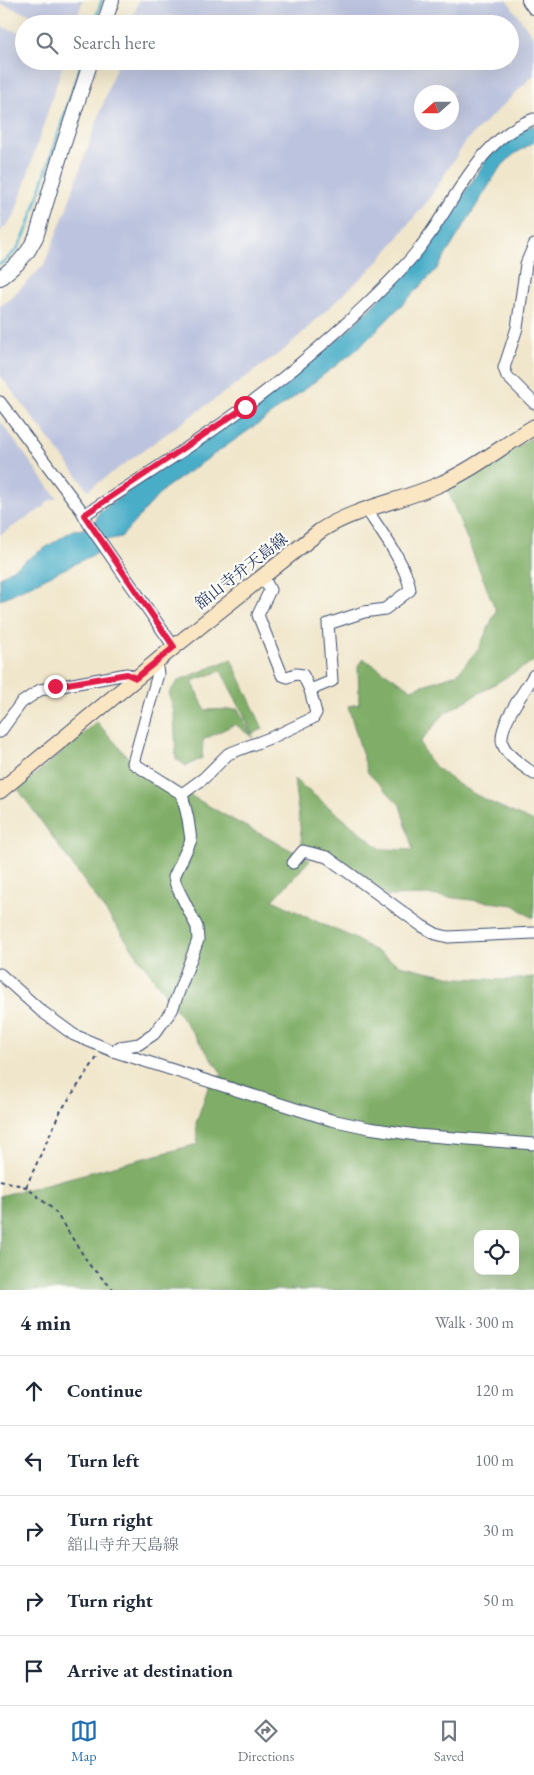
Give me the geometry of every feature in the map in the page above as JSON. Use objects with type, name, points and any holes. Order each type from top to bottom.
[{"type":"main road","name":"舘山寺弁天島線","points":[[0,791],[174,647],[328,526],[344,518],[449,480],[534,427]]},
{"type":"street","points":[[107,15],[112,0]]},
{"type":"street","points":[[529,0],[534,7]]},
{"type":"street","points":[[0,278],[18,263],[36,237],[88,70]]},
{"type":"street","points":[[84,515],[245,407],[326,342],[373,298],[419,250],[479,161],[494,144],[511,130],[534,119]]},
{"type":"street","points":[[534,244],[526,264],[517,328],[504,368],[507,376],[534,403]]},
{"type":"street","points":[[0,402],[84,515],[174,647]]},
{"type":"street","points":[[310,690],[332,681],[328,624],[364,612],[385,609],[410,590],[410,584],[401,564],[367,510]]},
{"type":"street","points":[[182,794],[204,778],[228,754],[275,736],[313,718],[316,713],[310,690],[303,675],[296,674],[286,677],[282,675],[258,615],[270,590],[263,576]]},
{"type":"street","points":[[108,1050],[139,1044],[154,1034],[172,1010],[198,940],[197,927],[176,885],[174,877],[191,840],[182,794],[133,763],[158,674],[156,662]]},
{"type":"street","points":[[0,732],[21,703],[40,690],[127,674],[136,678]]},
{"type":"street","points":[[534,676],[502,730],[502,744],[510,755],[534,774]]},
{"type":"street","points":[[293,863],[303,851],[327,857],[422,926],[436,934],[448,937],[534,933]]},
{"type":"street","points":[[0,974],[40,1010],[74,1034],[108,1050],[331,1120],[416,1135],[534,1144]]},
{"type":"path","points":[[26,1187],[60,1112],[108,1050]]},
{"type":"path","points":[[0,1180],[26,1187],[54,1210],[91,1266],[114,1290]]},
{"type":"shaded area","points":[[0,0],[83,0],[78,15],[32,15],[0,4]]},
{"type":"shaded area","points":[[139,0],[507,0],[518,15],[133,15]]},
{"type":"shaded area","points":[[519,17],[534,38],[534,75],[466,141],[429,199],[379,261],[285,349],[88,490],[0,375],[0,306],[8,301],[44,265],[66,210],[115,70],[519,70]]},
{"type":"shaded area","points":[[0,26],[15,31],[15,70],[61,70],[14,217],[0,232]]},
{"type":"shaded area","points":[[0,421],[57,498],[48,501],[44,507],[0,535]]},
{"type":"green space","points":[[534,436],[534,661],[445,713],[420,742],[429,760],[454,781],[493,804],[534,822],[534,917],[531,917],[514,905],[429,895],[387,896],[352,869],[303,851],[294,779],[381,849],[413,850],[400,805],[368,773],[348,706],[359,704],[358,665],[364,659],[411,689],[457,674],[479,648],[496,611],[447,489]]},
{"type":"green space","points":[[231,659],[263,729],[252,734],[221,671],[192,681],[205,710],[238,709],[253,738],[235,724],[203,740],[202,758],[186,766],[176,759],[174,713],[169,693],[178,681]]},
{"type":"green space","points":[[97,722],[133,763],[237,822],[310,860],[273,900],[352,937],[399,965],[457,978],[508,980],[534,977],[534,1290],[0,1290],[0,1196],[198,1144],[196,1123],[211,1079],[223,1075],[18,789]]},
{"type":"water","points":[[534,125],[534,142],[513,155],[499,169],[437,269],[355,351],[265,419],[164,489],[121,537],[106,540],[98,545],[97,553],[0,600],[0,577],[73,530],[90,527],[99,512],[278,387],[341,337],[423,255],[489,156],[516,132]]},
{"type":"waterway","points":[[97,15],[102,0]]},
{"type":"waterway","points":[[0,264],[17,248],[28,227],[79,70]]},
{"type":"route","points":[[55,686],[127,674],[136,678],[174,647],[84,515],[245,407]]}]
